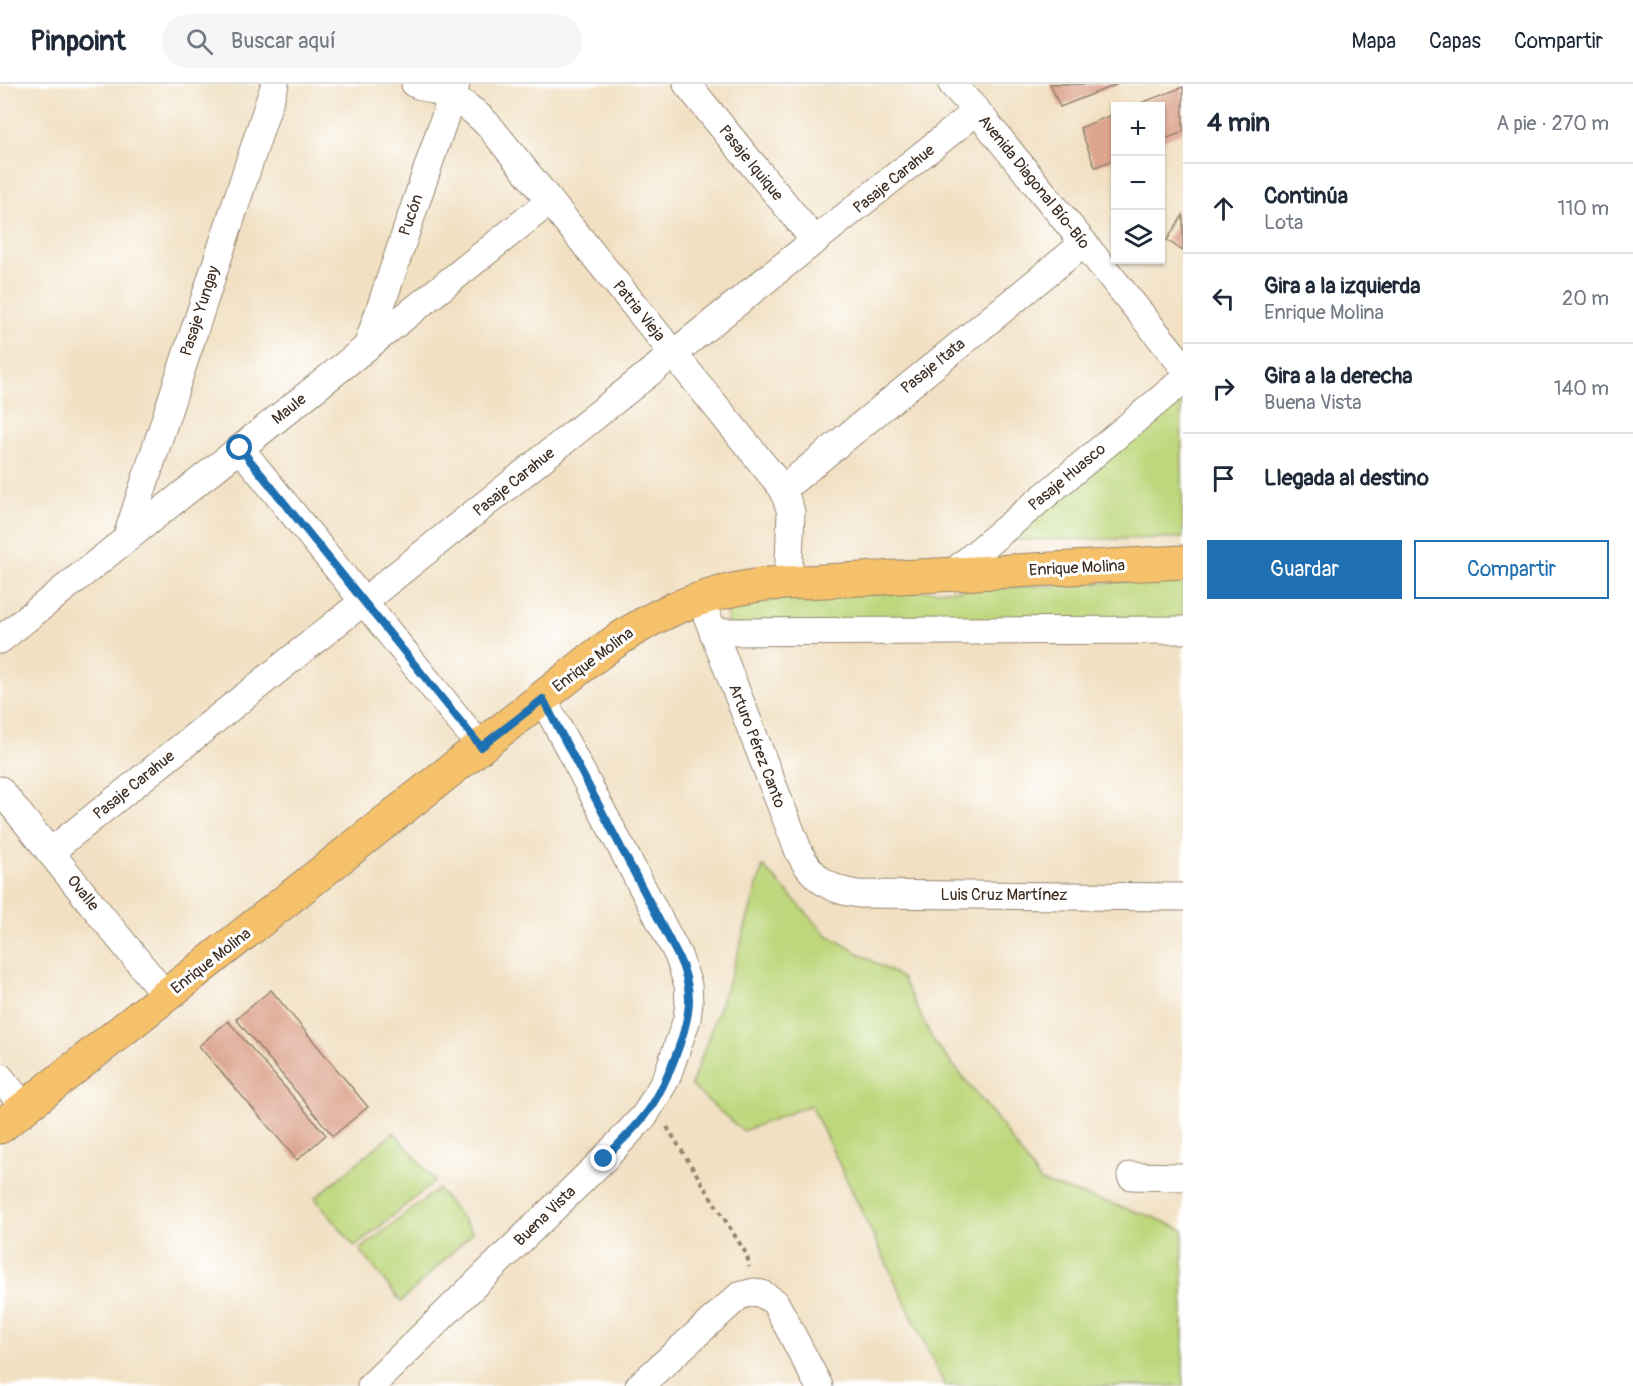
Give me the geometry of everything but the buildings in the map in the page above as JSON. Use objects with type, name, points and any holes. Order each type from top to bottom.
[{"type":"main road","name":"Enrique Molina","points":[[12,1117],[590,660],[629,631],[659,615],[700,598],[746,587],[1183,562]]},
{"type":"street","name":"Pasaje Yungay","points":[[126,539],[275,84]]},
{"type":"street","name":"Patria Vieja","points":[[415,84],[454,90],[481,117],[783,489],[790,512],[788,583]]},
{"type":"street","name":"Pasaje Iquique","points":[[687,84],[815,241]]},
{"type":"street","name":"Avenida Diagonal Bío-Bío","points":[[952,84],[977,111],[1183,366]]},
{"type":"street","name":"Pucón","points":[[367,346],[454,90]]},
{"type":"street","name":"Pasaje Carahue","points":[[50,852],[977,111]]},
{"type":"street","name":"Maule","points":[[3,630],[126,539],[550,201]]},
{"type":"street","name":"Pasaje Itata","points":[[783,489],[1084,243]]},
{"type":"street","name":"Pasaje Huasco","points":[[950,575],[1183,380]]},
{"type":"street","points":[[240,448],[481,747]]},
{"type":"street","name":"Arturo Pérez Canto","points":[[700,598],[799,852],[809,870],[827,886]]},
{"type":"street","points":[[713,632],[1183,630]]},
{"type":"street","name":"Buena Vista","points":[[371,1386],[596,1167],[636,1125],[653,1104],[666,1079],[687,1019],[688,985],[684,970],[543,699]]},
{"type":"street","name":"Ovalle","points":[[0,790],[166,996]]},
{"type":"street","name":"Luis Cruz Martínez","points":[[827,886],[858,894],[1183,897]]},
{"type":"street","points":[[0,1077],[12,1117]]},
{"type":"street","points":[[1131,1176],[1183,1177]]},
{"type":"street","points":[[639,1386],[746,1292],[754,1292],[769,1298],[780,1308],[819,1386]]},
{"type":"path","points":[[653,1104],[747,1255]]},
{"type":"green space","points":[[1181,398],[1183,538],[1010,540]]},
{"type":"green space","points":[[1183,579],[1183,623],[728,626],[726,604],[741,600]]},
{"type":"green space","points":[[763,866],[827,935],[902,978],[934,1042],[994,1115],[1041,1182],[1153,1217],[1183,1230],[1183,1386],[945,1386],[811,1105],[743,1131],[691,1086],[734,966]]},
{"type":"green space","points":[[394,1132],[435,1181],[355,1247],[315,1198]]},
{"type":"green space","points":[[438,1189],[473,1232],[401,1302],[360,1250]]},
{"type":"route","points":[[240,448],[481,747],[543,699],[678,956],[688,985],[689,1002],[687,1019],[677,1049],[653,1104],[604,1159]]}]
